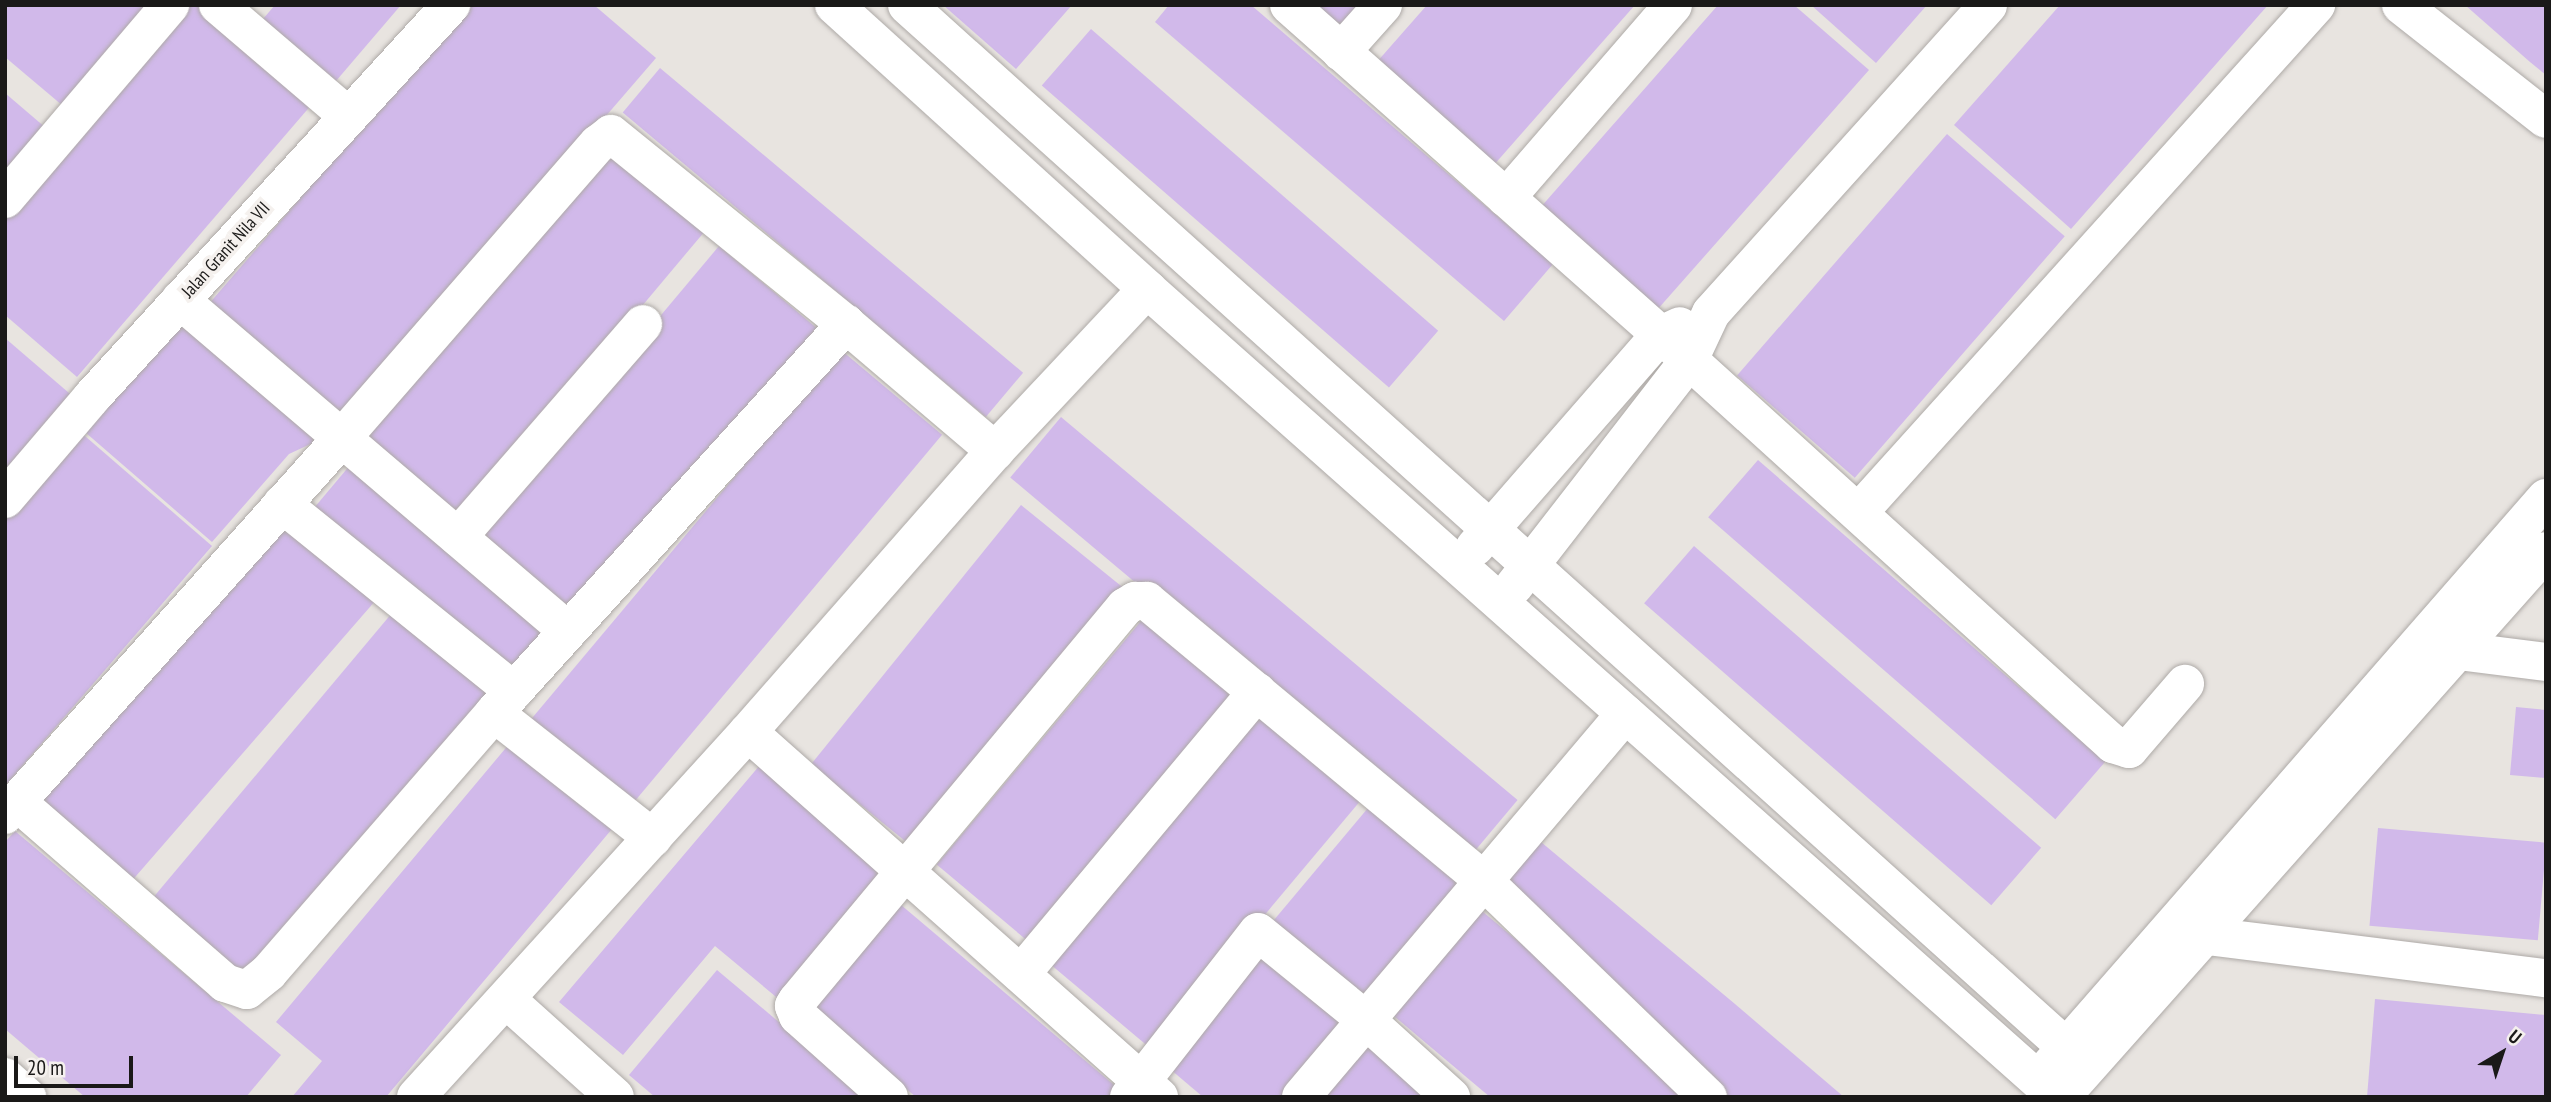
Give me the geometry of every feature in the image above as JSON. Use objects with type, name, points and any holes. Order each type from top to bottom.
[{"type":"street","points":[[5,199],[170,5]]},
{"type":"street","points":[[218,5],[348,116]]},
{"type":"street","name":"Jalan Granit Nila VII","points":[[5,499],[180,300],[452,5]]},
{"type":"street","points":[[834,5],[1147,289],[1502,602],[2045,1093],[2546,498]]},
{"type":"street","points":[[907,5],[2077,1056]]},
{"type":"street","points":[[1289,5],[1859,512],[2113,744],[2129,749],[2185,684]]},
{"type":"street","points":[[1341,52],[1383,5]]},
{"type":"street","points":[[1506,198],[1673,5]]},
{"type":"street","points":[[1502,602],[1689,360],[1711,313],[1988,5]]},
{"type":"street","points":[[1859,512],[2316,5]]},
{"type":"street","points":[[2401,5],[2546,119]]},
{"type":"street","points":[[846,324],[504,702],[269,972],[247,990],[225,983],[11,809],[342,438],[598,144],[611,135],[846,324],[995,451]]},
{"type":"street","points":[[416,1097],[653,838],[995,451],[1147,289]]},
{"type":"street","points":[[180,300],[568,631]]},
{"type":"street","points":[[1460,567],[1490,528],[1659,336],[1711,313]]},
{"type":"street","points":[[458,537],[643,324]]},
{"type":"street","points":[[282,504],[653,838]]},
{"type":"street","points":[[2077,1056],[2207,936],[2546,551]]},
{"type":"street","points":[[889,1097],[798,1016],[794,1006],[1125,607],[1135,601],[1147,601],[1163,611],[1485,882],[1708,1097]]},
{"type":"street","points":[[2459,651],[2546,662]]},
{"type":"street","points":[[1021,974],[1257,692]]},
{"type":"street","points":[[1301,1097],[1625,714]]},
{"type":"street","points":[[748,732],[1021,974],[1143,1092],[1258,932],[1366,1020],[1451,1097]]},
{"type":"street","points":[[2207,936],[2546,978]]},
{"type":"street","points":[[507,1000],[615,1097]]},
{"type":"street","points":[[5,1077],[27,1097]]},
{"type":"building","points":[[5,5],[160,5],[69,111],[5,57]]},
{"type":"building","points":[[181,5],[199,5],[313,103],[77,377],[5,315],[5,210]]},
{"type":"building","points":[[275,5],[401,5],[336,81],[263,19]]},
{"type":"building","points":[[467,5],[594,5],[656,58],[335,430],[201,313]]},
{"type":"building","points":[[943,5],[1072,5],[1016,69]]},
{"type":"building","points":[[1169,5],[1251,5],[1553,264],[1504,321],[1155,22]]},
{"type":"building","points":[[1315,5],[1368,5],[1345,31]]},
{"type":"building","points":[[1427,5],[1635,5],[1493,166],[1376,63]]},
{"type":"building","points":[[1718,5],[1794,5],[1869,70],[1657,310],[1540,208]]},
{"type":"building","points":[[1811,5],[1927,5],[1876,63]]},
{"type":"building","points":[[2060,5],[2268,5],[2071,229],[1954,125]]},
{"type":"building","points":[[2465,5],[2546,5],[2546,75],[2530,62]]},
{"type":"building","points":[[1091,29],[1438,331],[1389,387],[1042,86]]},
{"type":"building","points":[[660,68],[1023,373],[986,417],[623,112]]},
{"type":"building","points":[[5,93],[53,134],[5,189]]},
{"type":"building","points":[[1947,134],[2065,236],[1855,478],[1737,376]]},
{"type":"building","points":[[608,149],[705,231],[461,522],[364,440]]},
{"type":"building","points":[[719,246],[816,328],[572,619],[475,537]]},
{"type":"building","points":[[197,318],[332,434],[289,454],[212,542],[78,426],[153,337]]},
{"type":"building","points":[[5,338],[76,399],[5,482]]},
{"type":"building","points":[[841,350],[942,435],[628,809],[527,725]]},
{"type":"building","points":[[1061,417],[1518,800],[1467,861],[1010,478]]},
{"type":"building","points":[[78,430],[212,546],[5,786],[5,514]]},
{"type":"building","points":[[356,458],[561,630],[515,685],[310,513]]},
{"type":"building","points":[[1758,460],[2105,762],[2055,819],[1708,517]]},
{"type":"building","points":[[1021,505],[1124,588],[913,848],[811,765]]},
{"type":"building","points":[[282,516],[377,599],[128,885],[33,803]]},
{"type":"building","points":[[1694,546],[2041,848],[1991,905],[1644,603]]},
{"type":"building","points":[[1152,608],[1253,693],[1038,949],[937,865]]},
{"type":"building","points":[[392,613],[489,695],[245,986],[148,904]]},
{"type":"building","points":[[2516,707],[2546,710],[2546,778],[2510,775]]},
{"type":"building","points":[[1266,708],[1367,793],[1152,1049],[1051,965]]},
{"type":"building","points":[[510,743],[612,829],[386,1097],[292,1097],[322,1061],[276,1022]]},
{"type":"building","points":[[760,765],[889,873],[781,1001],[715,946],[623,1055],[559,1002]]},
{"type":"building","points":[[1373,802],[1474,887],[1367,1014],[1266,929]]},
{"type":"building","points":[[2378,828],[2546,843],[2538,940],[2369,926]]},
{"type":"building","points":[[15,831],[281,1055],[246,1097],[85,1097],[5,1029],[5,842]]},
{"type":"building","points":[[1535,837],[1844,1097],[1725,1097],[1495,881]]},
{"type":"building","points":[[894,899],[1120,1090],[1113,1097],[916,1097],[805,1004]]},
{"type":"building","points":[[1476,906],[1704,1097],[1490,1097],[1388,1011]]},
{"type":"building","points":[[1258,938],[1359,1024],[1297,1097],[1203,1097],[1157,1058]]},
{"type":"building","points":[[717,970],[868,1097],[655,1097],[629,1075]]},
{"type":"building","points":[[2375,999],[2546,1015],[2546,1097],[2367,1097]]},
{"type":"building","points":[[1374,1038],[1443,1097],[1324,1097]]}]
